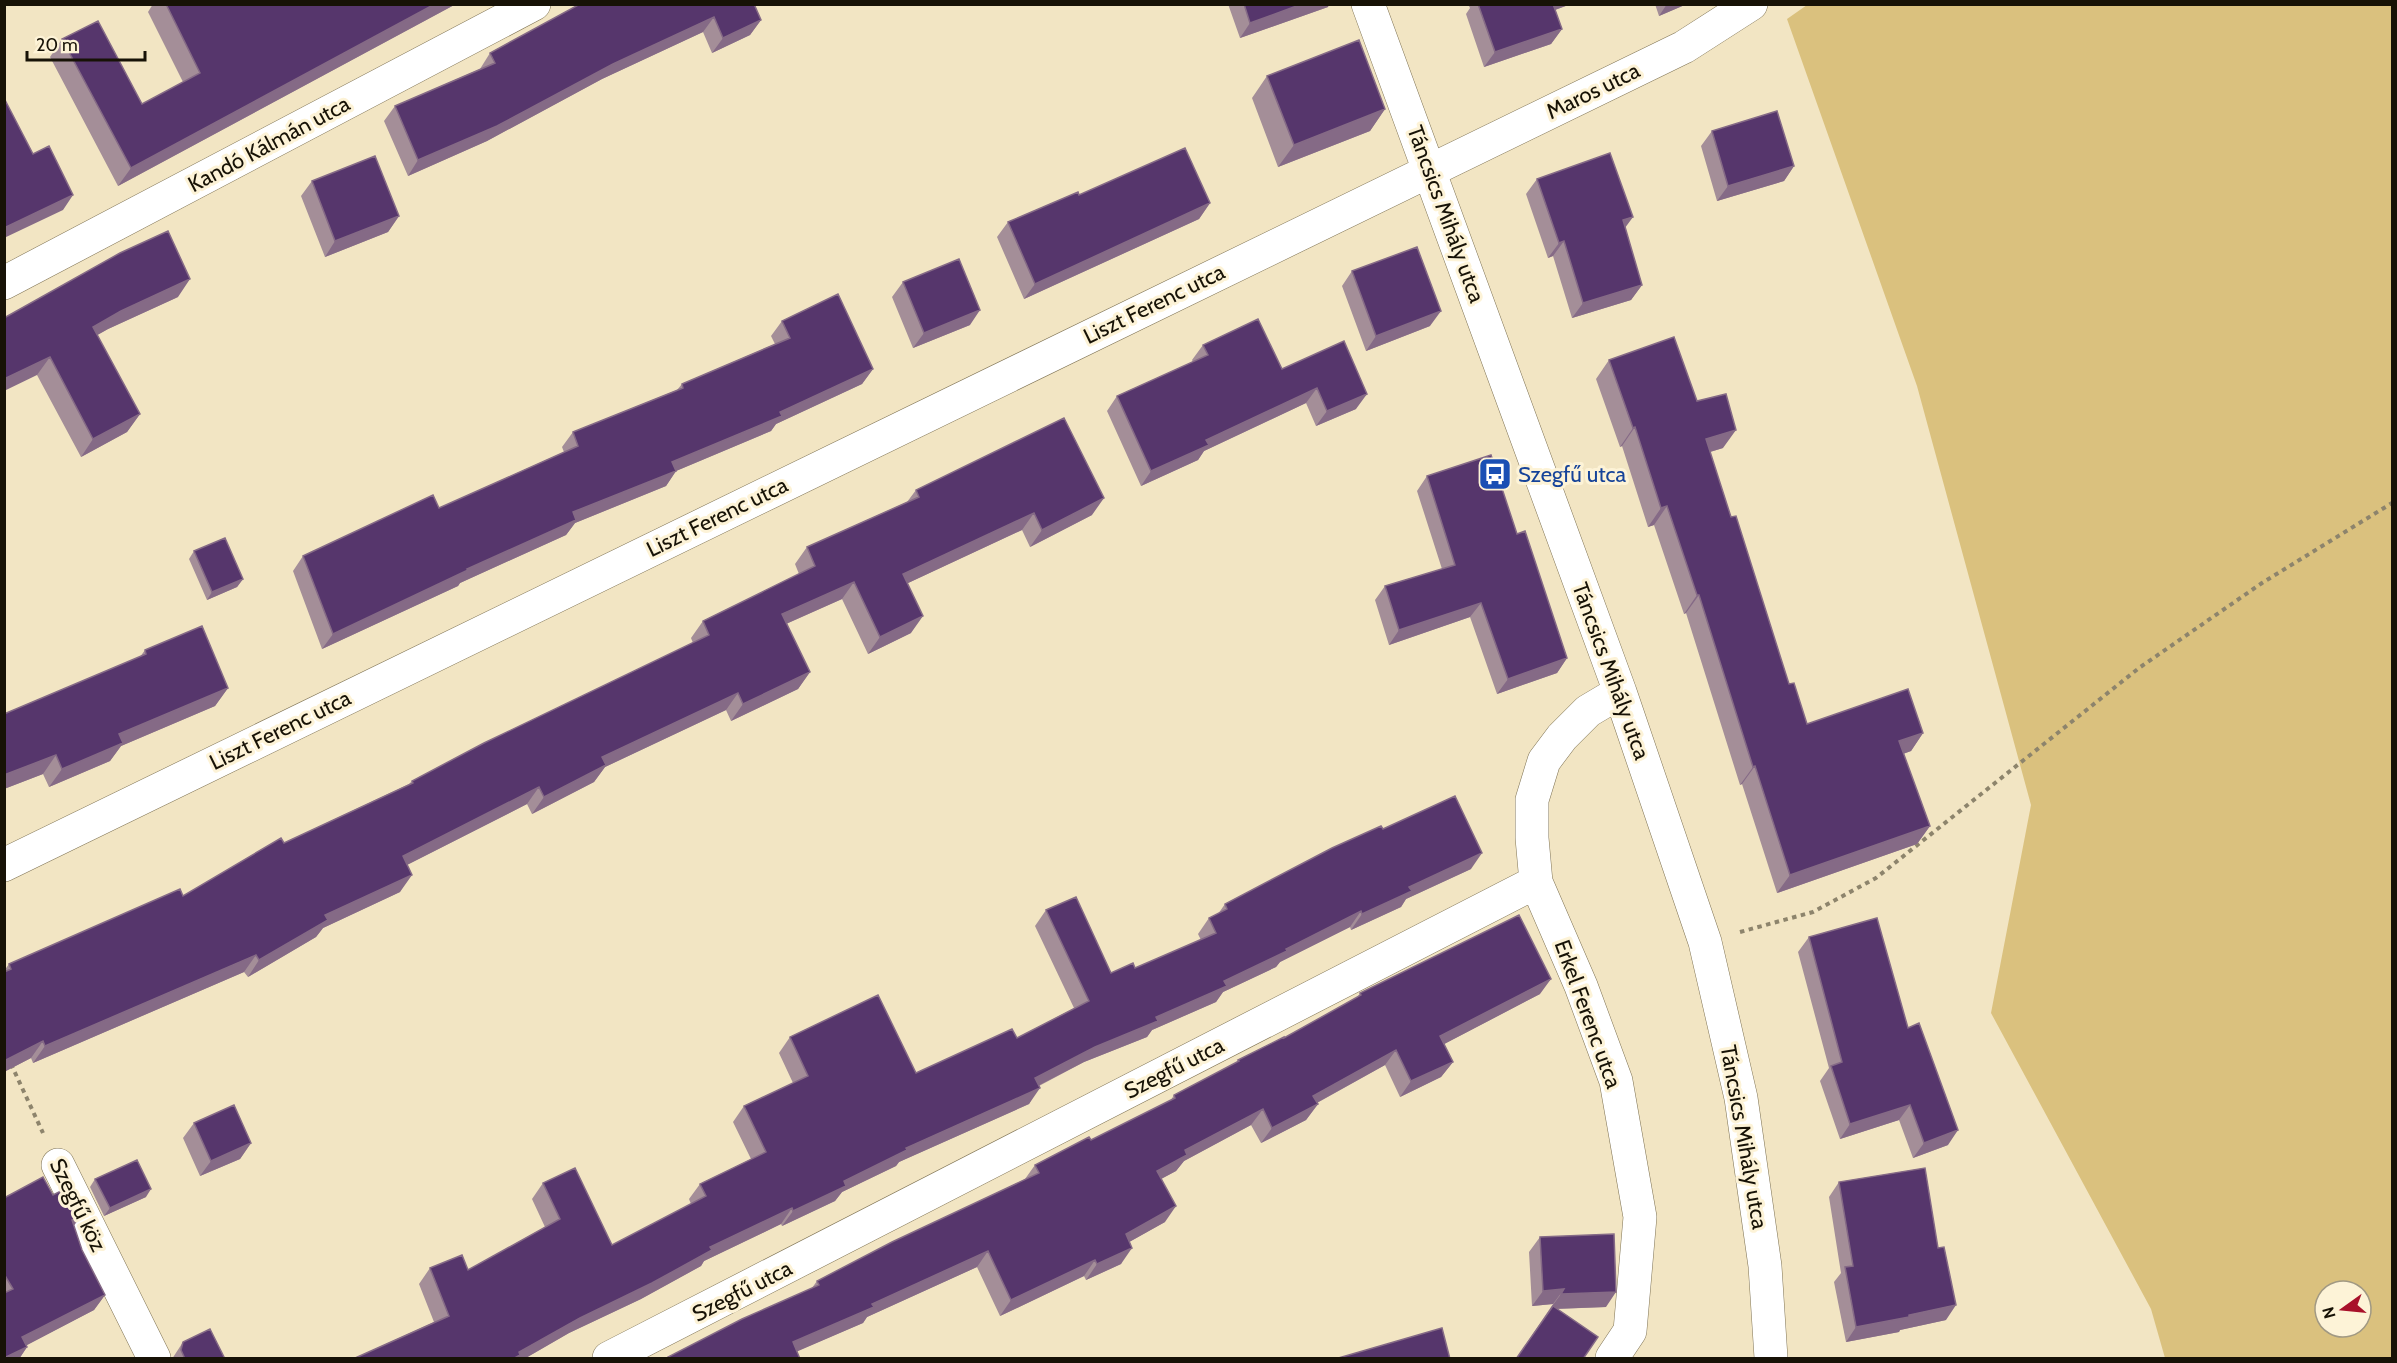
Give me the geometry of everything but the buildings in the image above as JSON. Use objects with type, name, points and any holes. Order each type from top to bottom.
[{"type":"street","name":"Kandó Kálmán utca","points":[[4,283],[534,4]]},
{"type":"street","name":"Táncsics Mihály utca","points":[[1368,4],[1620,692],[1705,942],[1741,1098],[1765,1266],[1771,1359]]},
{"type":"street","name":"Maros utca","points":[[1430,170],[1684,47],[1751,4]]},
{"type":"street","name":"Liszt Ferenc utca","points":[[4,865],[1430,170]]},
{"type":"street","points":[[1536,882],[1532,837],[1532,800],[1544,761],[1562,737],[1588,711],[1620,692]]},
{"type":"street","name":"Szegfű utca","points":[[609,1359],[1536,882]]},
{"type":"street","name":"Erkel Ferenc utca","points":[[1536,882],[1581,986],[1616,1081],[1640,1217],[1630,1331],[1612,1359]]},
{"type":"street","name":"Szegfű köz","points":[[58,1165],[154,1359]]},
{"type":"path","points":[[1705,942],[1813,912],[1876,878],[2139,668],[2262,583],[2392,503]]},
{"type":"path","name":"Szegfű köz","points":[[9,1060],[58,1165]]},
{"type":"shaded area","points":[[1807,5],[2392,5],[2392,1358],[2165,1358],[2151,1309],[1991,1013],[2031,805],[1917,386],[1787,19]]},
{"type":"place","name":"Szegfű utca","points":[[1495,474]]}]
